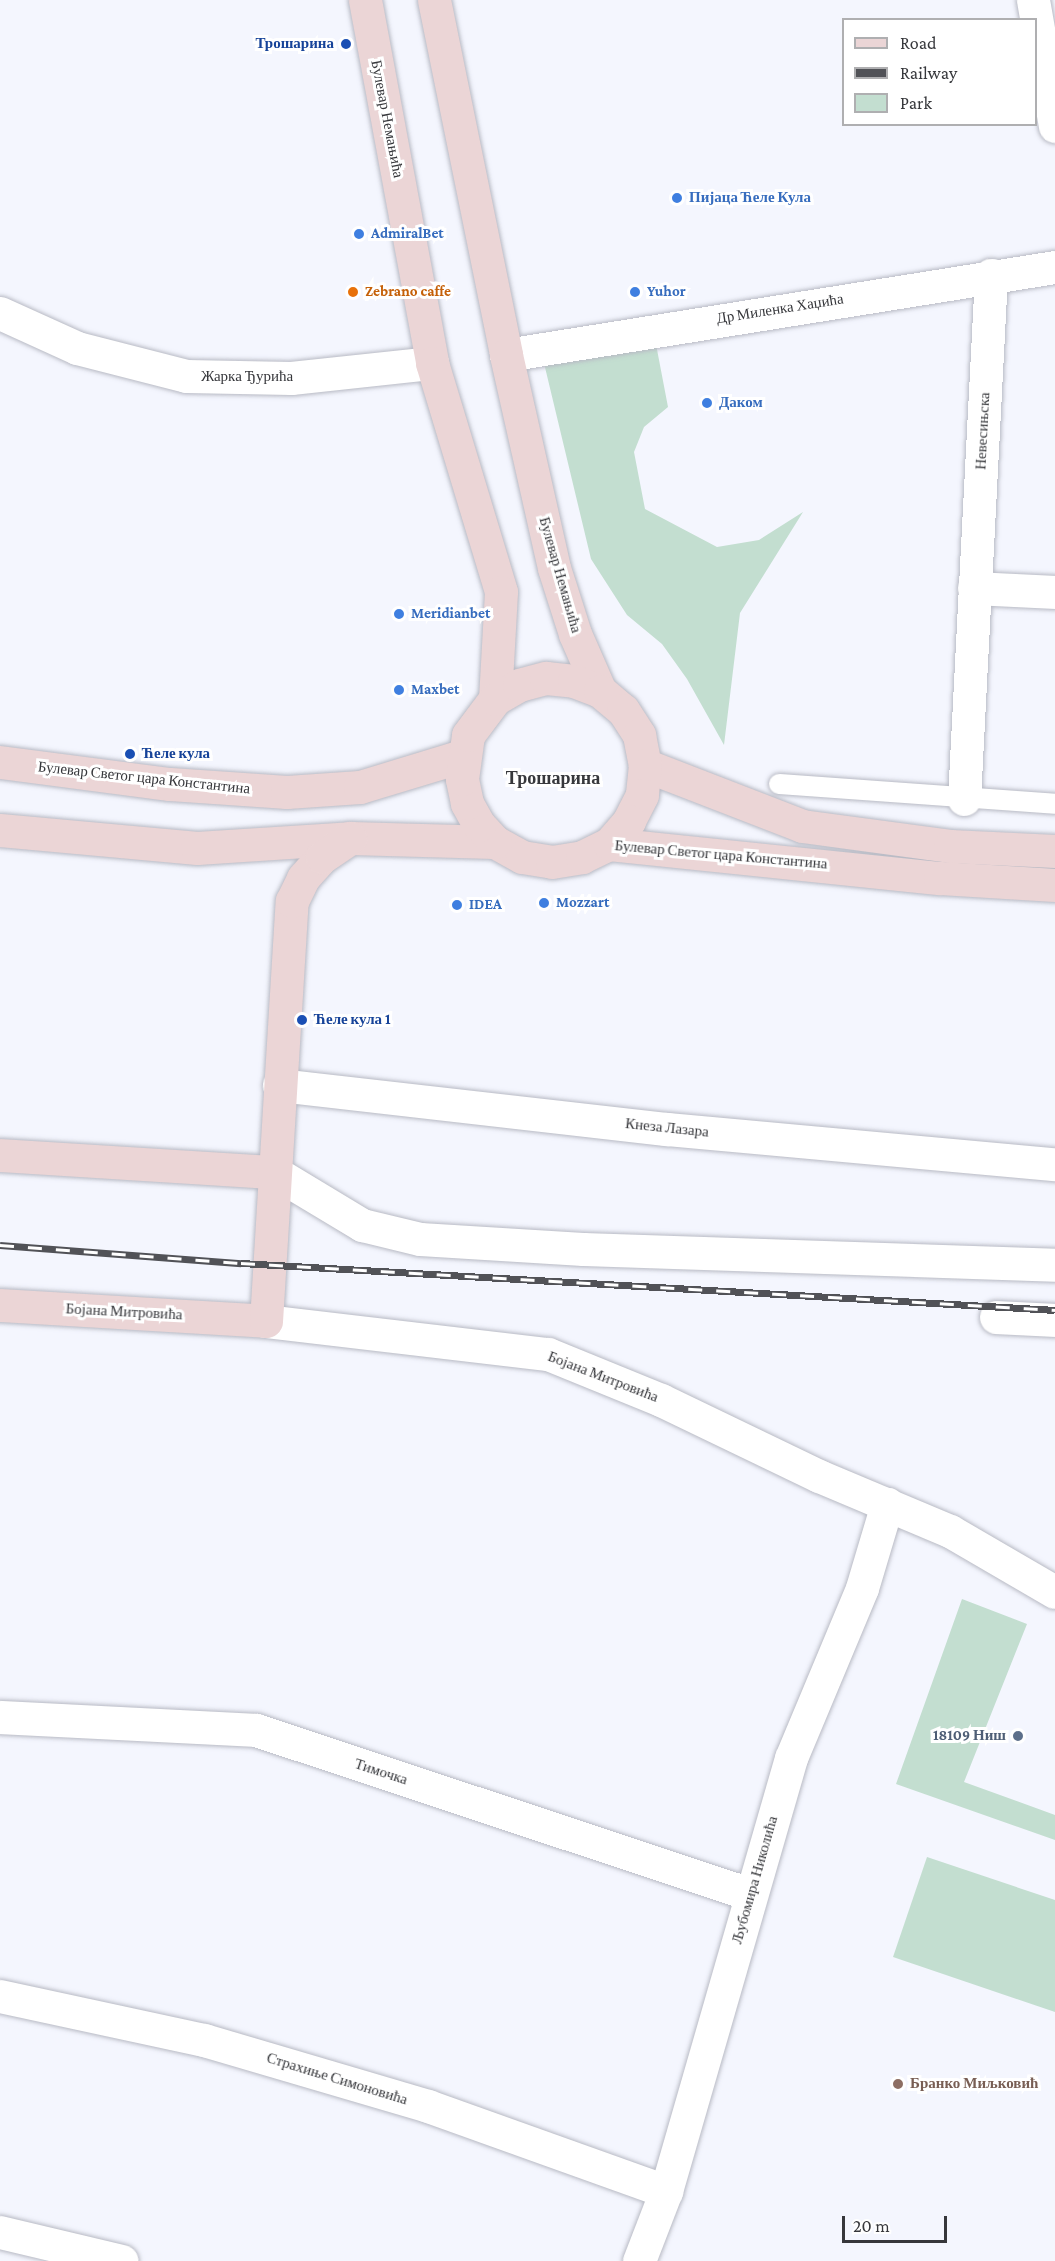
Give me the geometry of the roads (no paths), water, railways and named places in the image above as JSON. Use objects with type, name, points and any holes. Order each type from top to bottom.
[{"type":"street","name":"Булевар Немањића","points":[[364,0],[432,363],[501,592],[495,699]]},
{"type":"street","name":"Булевар Немањића","points":[[434,0],[506,355],[554,568],[575,634],[600,691]]},
{"type":"street","points":[[1033,0],[1036,18]]},
{"type":"street","points":[[1037,23],[1055,126]]},
{"type":"street","name":"Др Миленка Хаџића","points":[[506,355],[991,275],[1055,267]]},
{"type":"street","name":"Невесињска","points":[[964,798],[991,275]]},
{"type":"street","name":"Жарка Ђурића","points":[[0,313],[77,348],[186,376],[291,378],[432,363]]},
{"type":"street","points":[[974,588],[1055,592]]},
{"type":"street","points":[[495,842],[479,825],[467,803],[462,779],[462,756],[480,715],[495,699],[519,685],[546,678],[573,681],[600,691],[623,710],[639,735],[645,765],[642,795],[630,821],[609,844]]},
{"type":"street","name":"Булевар Светог цара Константина","points":[[0,762],[170,784],[287,792],[360,787],[462,756]]},
{"type":"street","points":[[645,765],[802,826],[950,846],[1055,851]]},
{"type":"street","name":"Булевар Светог цара Константина","points":[[0,830],[197,848],[350,838],[495,842],[522,857],[552,862],[582,857],[609,844],[940,878],[1055,885]]},
{"type":"street","points":[[266,1321],[292,901],[303,878],[322,857],[350,838]]},
{"type":"street","name":"Кнеза Лазара","points":[[279,1085],[667,1129],[1055,1164]]},
{"type":"street","points":[[0,1155],[274,1172],[362,1225],[420,1239],[1055,1265]]},
{"type":"street","name":"Бојана Митровића","points":[[0,1305],[266,1321],[548,1354],[661,1400],[950,1531],[1055,1592]]},
{"type":"street","points":[[996,1317],[1055,1320]]},
{"type":"street","name":"Љубомира Николића","points":[[639,2261],[666,2191],[791,1758],[862,1588],[887,1504]]},
{"type":"street","name":"Тимочка","points":[[0,1717],[256,1730],[750,1894]]},
{"type":"street","name":"Страхиње Симоновића","points":[[0,1996],[204,2040],[428,2106],[666,2191]]},
{"type":"street","points":[[0,2232],[122,2261]]},
{"type":"lane","points":[[779,783],[1055,804]]},
{"type":"railway","points":[[0,1245],[241,1263],[1055,1310]]},
{"type":"place","name":"Трошарина","points":[[346,44]]},
{"type":"place","name":"Пијаца Ћеле Кула","points":[[677,198]]},
{"type":"place","name":"AdmiralBet","points":[[359,234]]},
{"type":"place","name":"Zebrano caffe","points":[[353,292]]},
{"type":"place","name":"Yuhor","points":[[635,292]]},
{"type":"place","name":"Даком","points":[[707,403]]},
{"type":"place","name":"Meridianbet","points":[[399,614]]},
{"type":"place","name":"Maxbet","points":[[399,690]]},
{"type":"place","name":"Ћеле кула","points":[[130,754]]},
{"type":"place","name":"Mozzart","points":[[544,903]]},
{"type":"place","name":"IDEA","points":[[457,905]]},
{"type":"place","name":"Ћеле кула 1","points":[[302,1020]]},
{"type":"place","name":"18109 Ниш","points":[[1018,1736]]},
{"type":"place","name":"Бранко Миљковић","points":[[898,2084]]},
{"type":"district","name":"Трошарина","points":[[553,778]]}]
